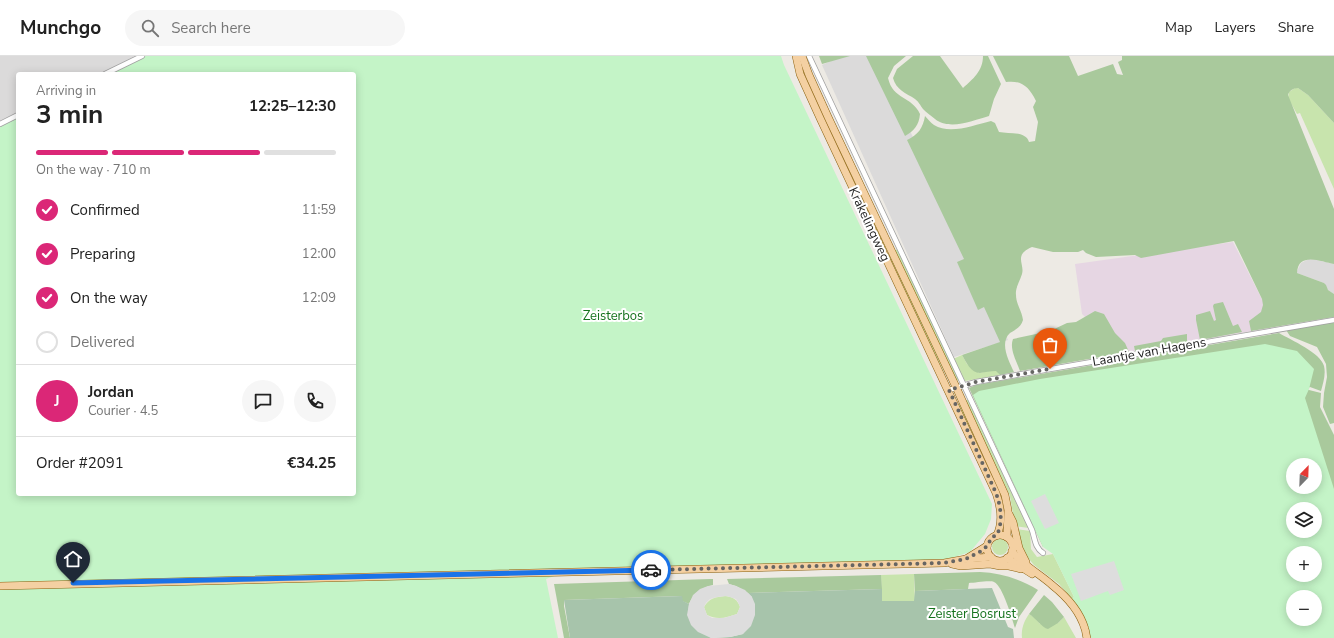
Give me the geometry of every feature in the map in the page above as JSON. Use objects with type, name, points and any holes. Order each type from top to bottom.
[{"type":"main road","name":"Krakelingweg","points":[[796,56],[800,74],[820,118],[1005,495],[1008,510],[1007,537]]},
{"type":"main road","name":"Krakelingweg","points":[[802,56],[828,117],[952,388],[998,498],[1001,511],[1000,525],[997,535]]},
{"type":"main road","points":[[1008,510],[1026,567]]},
{"type":"main road","points":[[966,559],[987,546],[992,537],[1000,535],[1007,537],[1012,546],[1012,551],[1026,567],[1068,604],[1086,637]]},
{"type":"main road","points":[[987,546],[988,553],[991,557]]},
{"type":"main road","points":[[1007,558],[1012,551]]},
{"type":"main road","points":[[0,586],[950,563],[966,559],[991,557],[999,560],[1007,558],[1026,567]]},
{"type":"main road","points":[[950,563],[961,566],[986,564],[1015,568],[1026,567]]},
{"type":"street","points":[[109,72],[142,56]]},
{"type":"street","name":"Krakelingweg","points":[[809,56],[1032,530],[1036,546],[1043,553]]},
{"type":"street","points":[[0,124],[16,117]]},
{"type":"street","name":"Laantje van Hagens","points":[[964,384],[1334,320]]},
{"type":"street","points":[[952,388],[964,384]]},
{"type":"shaded area","points":[[0,56],[140,56],[108,72],[16,72],[16,263],[0,268]]},
{"type":"shaded area","points":[[842,56],[875,56],[1008,340],[954,357],[822,65]]},
{"type":"shaded area","points":[[1233,242],[1276,327],[1123,353],[1082,314],[1075,264]]},
{"type":"shaded area","points":[[1309,259],[1334,264],[1334,294],[1328,290],[1324,283],[1297,273],[1301,263]]},
{"type":"shaded area","points":[[1045,494],[1059,523],[1045,529],[1031,501]]},
{"type":"shaded area","points":[[1114,561],[1124,590],[1110,595],[1108,591],[1081,601],[1071,574]]},
{"type":"shaded area","points":[[729,584],[745,590],[752,597],[755,604],[755,615],[751,626],[743,634],[730,637],[711,638],[698,632],[691,625],[687,615],[689,604],[693,595],[700,589],[708,586]],"holes":[[[727,596],[736,599],[740,607],[737,614],[724,618],[712,618],[707,615],[704,607],[710,599]]]},
{"type":"green space","name":"Zeisterbos","points":[[142,56],[781,56],[992,504],[991,519],[985,534],[970,552],[948,559],[554,576],[546,579],[558,638],[0,638],[0,125],[16,117],[16,496],[356,496],[356,72],[109,72]]},
{"type":"green space","points":[[819,56],[850,56],[822,64]]},
{"type":"green space","points":[[866,56],[906,56],[894,66],[888,78],[890,85],[894,90],[917,108],[920,114],[916,127],[905,136]]},
{"type":"green space","points":[[913,56],[940,56],[963,88],[974,78],[979,70],[983,61],[983,56],[988,56],[1001,84],[994,99],[989,116],[962,124],[948,124],[932,117],[916,100],[896,86],[894,82],[893,78],[897,69]]},
{"type":"green space","points":[[993,56],[1069,56],[1078,76],[1113,64],[1117,74],[1123,75],[1118,62],[1122,60],[1122,56],[1334,56],[1334,123],[1308,95],[1298,88],[1289,92],[1288,95],[1334,209],[1334,264],[1317,260],[1306,260],[1298,266],[1297,273],[1324,283],[1328,290],[1334,294],[1334,317],[1251,331],[1249,321],[1261,312],[1263,305],[1262,299],[1234,241],[1141,258],[1135,255],[1096,257],[1086,253],[1083,250],[1078,252],[1053,252],[1032,247],[1026,250],[1021,256],[1023,270],[1016,292],[1016,298],[1023,320],[1020,326],[1010,333],[1005,342],[1006,352],[1014,372],[1000,375],[996,371],[977,373],[974,371],[969,367],[962,355],[1000,342],[984,307],[978,310],[957,262],[964,259],[907,140],[919,131],[925,116],[934,125],[947,129],[970,127],[991,121],[995,123],[999,132],[1024,136],[1029,142],[1035,141],[1038,122],[1033,107],[1036,101],[1028,88],[1021,83],[1006,82]]},
{"type":"green space","points":[[804,65],[888,250],[884,251],[800,67]]},
{"type":"green space","points":[[1295,88],[1298,88],[1308,95],[1334,123],[1334,189],[1300,113],[1297,114],[1288,98],[1289,92]]},
{"type":"green space","points":[[898,249],[960,381],[956,380],[893,251]]},
{"type":"green space","points":[[889,252],[947,377],[921,329],[886,254]]},
{"type":"green space","points":[[1223,302],[1233,326],[1238,324],[1242,332],[1200,340],[1196,315],[1210,311],[1214,321],[1216,320],[1213,306],[1214,304]]},
{"type":"green space","points":[[1095,311],[1104,314],[1115,333],[1125,343],[1129,352],[1020,371],[1015,360],[1012,347],[1013,339],[1050,331],[1067,323],[1076,322]]},
{"type":"green space","points":[[1334,321],[1334,423],[1330,424],[1323,407],[1327,377],[1326,364],[1317,347],[1290,336],[1286,330]]},
{"type":"green space","points":[[1279,333],[1305,347],[1322,361],[1325,373],[1321,391],[1310,387],[1043,547],[969,388],[976,385]]},
{"type":"green space","points":[[1187,334],[1187,342],[1135,351],[1134,346],[1161,341],[1163,338]]},
{"type":"green space","points":[[1265,344],[1297,351],[1314,369],[1305,398],[1334,489],[1334,638],[1091,638],[1079,610],[1072,599],[1074,597],[1053,554],[1043,547],[973,395],[979,391],[1040,379]]},
{"type":"green space","points":[[962,355],[967,364],[979,373],[997,371],[1000,375],[965,381],[953,359]]},
{"type":"green space","points":[[1165,375],[1309,390],[1321,393],[1320,407],[1334,435],[1334,538],[1322,492],[1322,458],[1303,458]]},
{"type":"green space","points":[[969,399],[1029,528],[1015,526],[1010,496],[979,430],[963,402]]},
{"type":"green space","points":[[961,403],[1004,501],[1005,524],[1002,524],[1002,512],[958,404]]},
{"type":"green space","points":[[1016,529],[1030,531],[1031,549],[1037,557],[1053,554],[1074,597],[1072,599],[1059,584],[1034,565],[1023,552]]},
{"type":"green space","points":[[1000,539],[1006,541],[1008,547],[1006,553],[1000,555],[994,553],[992,547],[994,541]]},
{"type":"green space","points":[[980,572],[1010,577],[1038,590],[1019,617],[1015,628],[1004,596],[997,585],[992,581],[969,583],[968,589],[915,591],[914,574]]},
{"type":"green space","points":[[914,574],[915,601],[882,601],[881,575]]},
{"type":"green space","points":[[881,575],[882,589],[748,593],[729,584],[727,579]]},
{"type":"green space","points":[[713,579],[713,585],[705,587],[698,592],[689,604],[682,601],[682,596],[564,600],[570,638],[564,638],[554,584]]},
{"type":"green space","name":"Zeister Bosrust","points":[[992,588],[1008,627],[1013,629],[1014,638],[711,638],[730,637],[743,634],[752,597],[748,593],[882,589],[882,601],[914,601],[915,591]]},
{"type":"green space","points":[[1044,595],[1052,602],[1064,617],[1048,629],[1043,627],[1029,614]]},
{"type":"green space","points":[[682,596],[683,601],[689,604],[688,615],[711,638],[570,638],[564,600]]},
{"type":"green space","points":[[725,596],[738,602],[740,607],[737,614],[722,618],[714,618],[707,615],[704,607],[708,602],[710,600]]},
{"type":"green space","points":[[1029,614],[1040,624],[1058,623],[1064,617],[1076,638],[1022,638],[1023,625]]},
{"type":"way so far","points":[[651,570],[944,563],[958,562],[966,559],[972,554],[983,550],[992,537],[997,535],[1000,525],[1001,511],[996,493],[949,390],[964,384],[1050,369]]},
{"type":"route","points":[[73,583],[651,570]]}]
